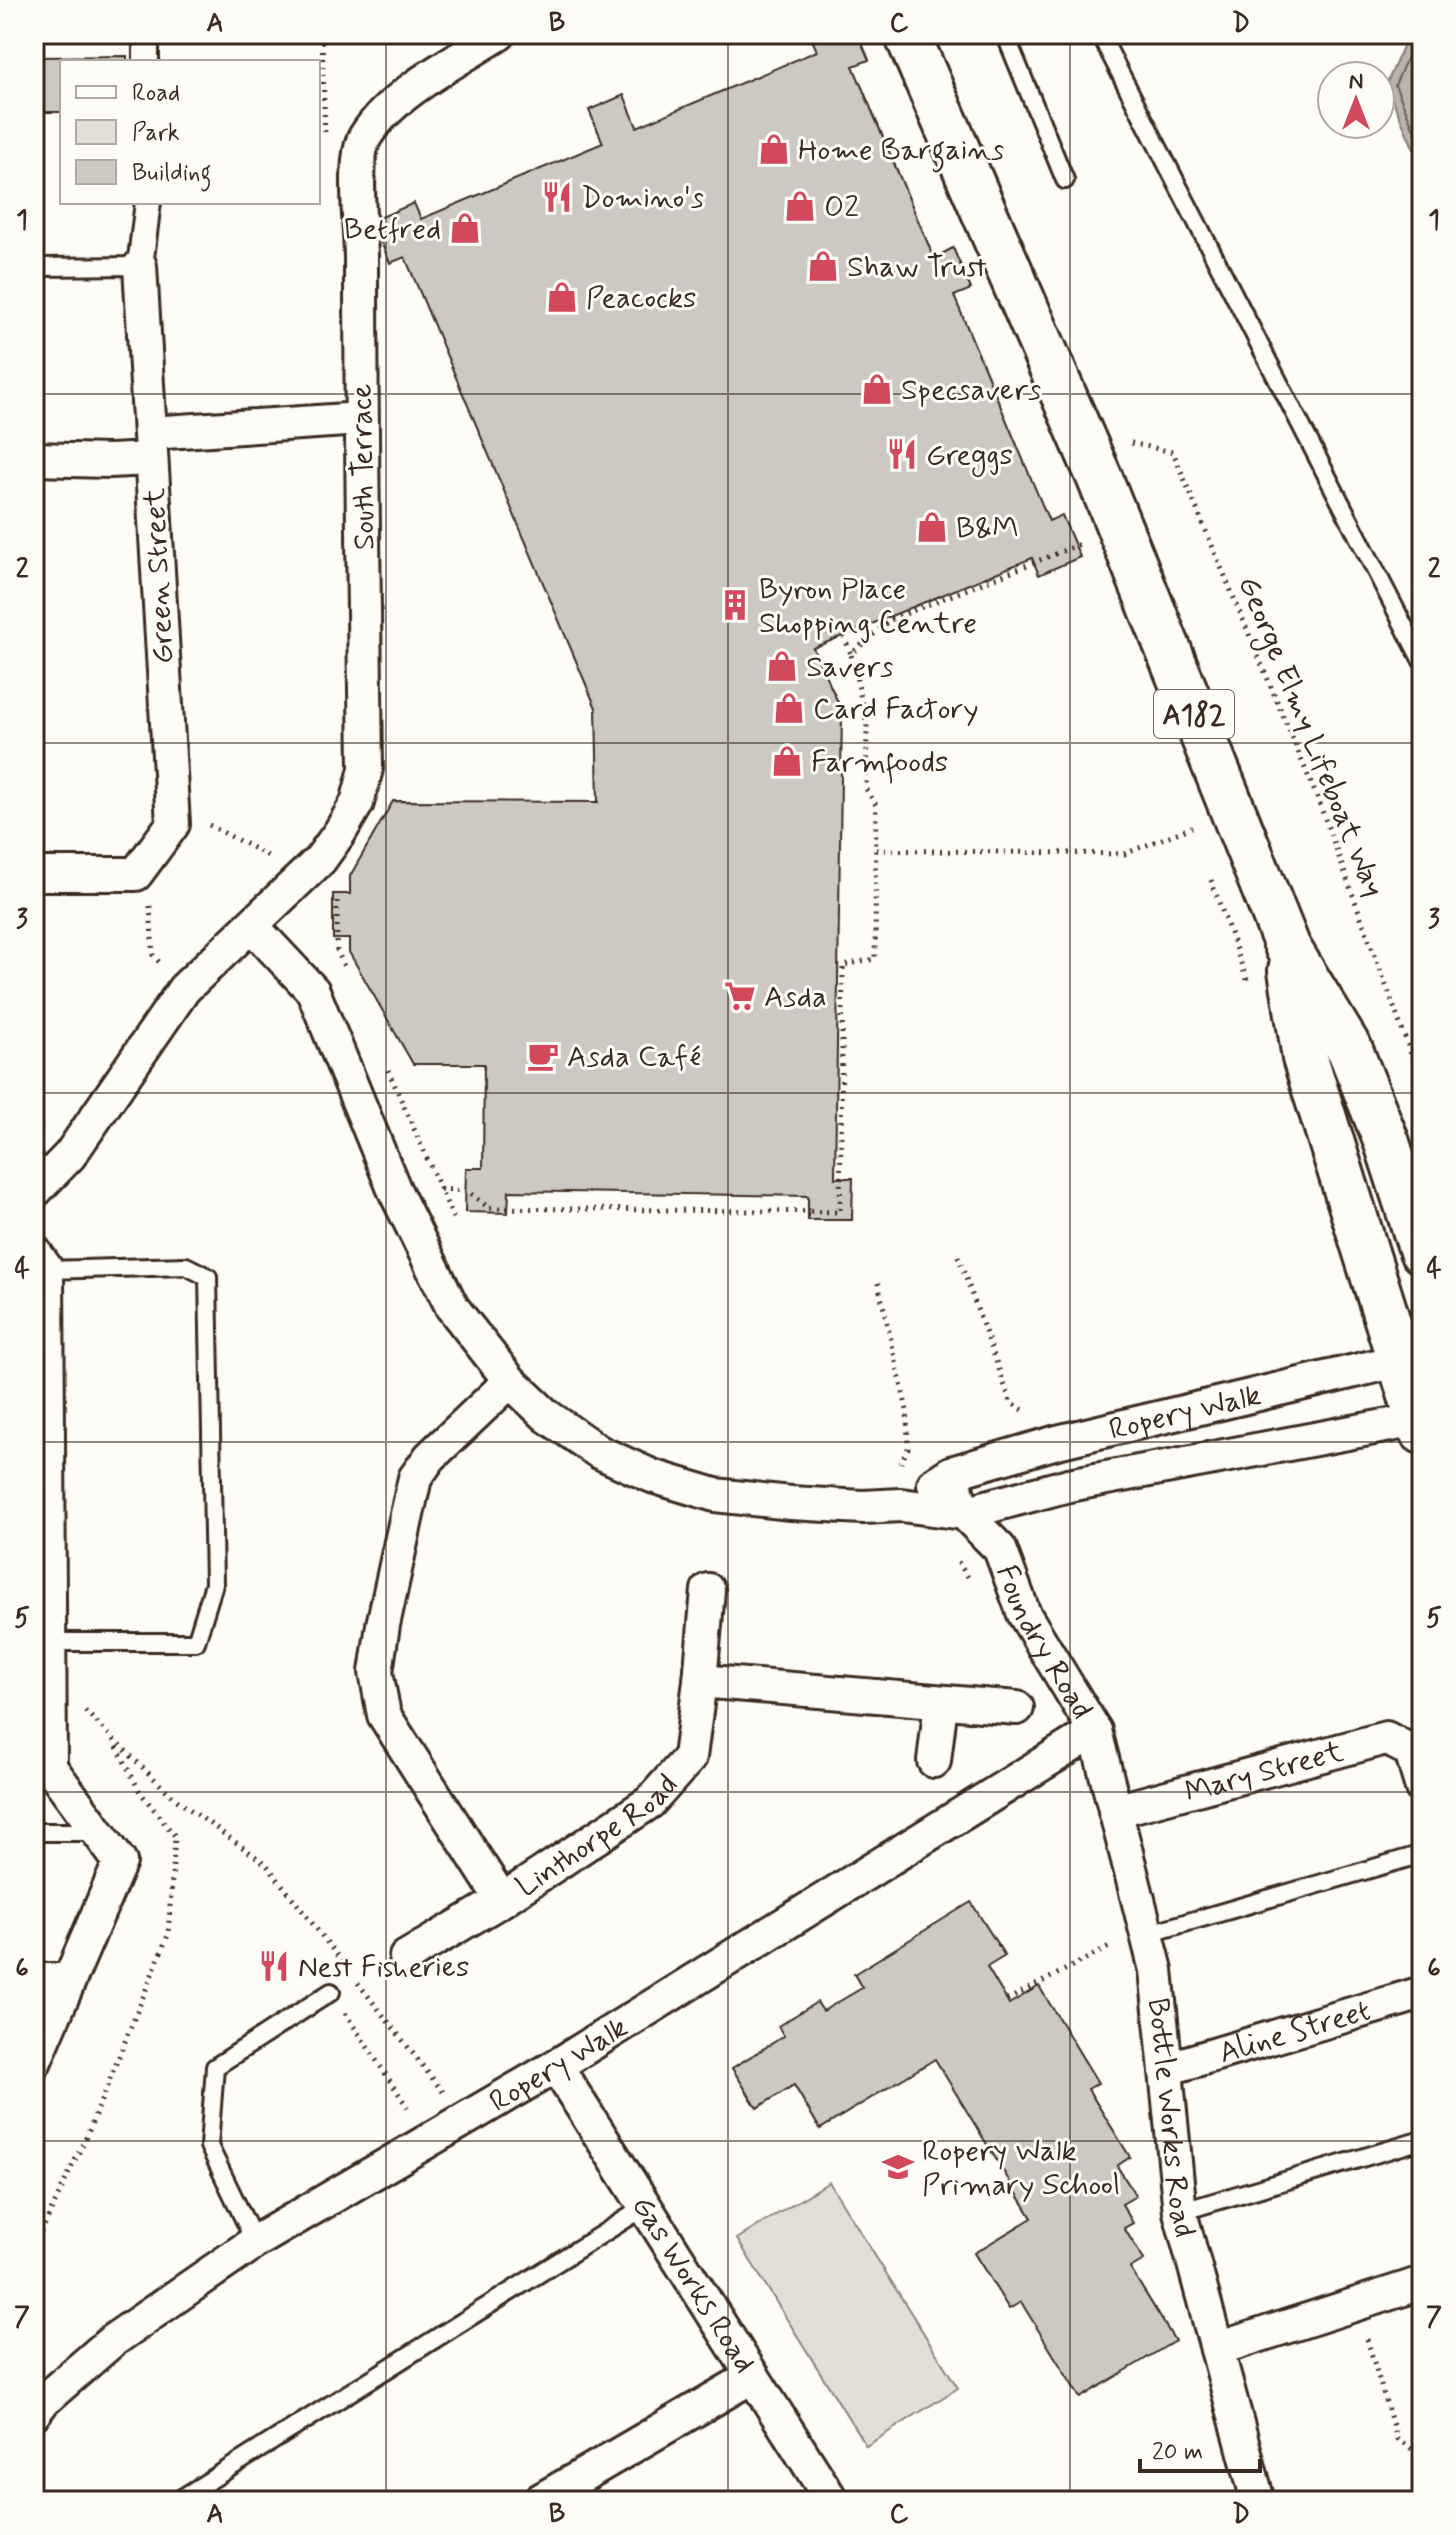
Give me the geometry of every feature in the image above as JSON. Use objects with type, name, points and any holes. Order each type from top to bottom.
[{"type":"main road","name":"A182","points":[[907,34],[1100,479],[1288,948],[1350,1050],[1387,1143],[1422,1251]]},
{"type":"main road","points":[[1288,948],[1305,1058],[1411,1358],[1421,1423]]},
{"type":"street","points":[[146,34],[146,60]]},
{"type":"street","name":"South Terrace","points":[[34,1192],[70,1155],[184,989],[320,860],[357,803],[366,769],[358,171],[363,139],[394,102],[499,34]]},
{"type":"street","points":[[140,266],[148,204]]},
{"type":"street","name":"Green Street","points":[[138,870],[173,824],[140,266]]},
{"type":"street","points":[[34,459],[109,461],[150,446],[361,419]]},
{"type":"street","points":[[34,874],[138,870]]},
{"type":"street","points":[[252,926],[313,991],[394,1189],[452,1307],[510,1381],[547,1416],[599,1452],[652,1476],[715,1495],[805,1504],[901,1505],[964,1513],[951,1473]]},
{"type":"street","points":[[34,2063],[120,1862],[50,1767],[50,1683],[42,1642],[40,1260]]},
{"type":"street","name":"Ropery Walk","points":[[901,1505],[951,1473],[1057,1442],[1411,1358]]},
{"type":"street","name":"Linthorpe Road","points":[[510,1381],[430,1457],[415,1478],[383,1625],[376,1672],[384,1715],[502,1900],[650,1802],[690,1757],[708,1590]]},
{"type":"street","name":"Ropery Walk","points":[[964,1513],[1069,1485],[1421,1423]]},
{"type":"street","points":[[990,1462],[1003,1501]]},
{"type":"street","name":"Foundry Road","points":[[1003,1501],[1000,1549],[1024,1614],[1095,1731]]},
{"type":"street","name":"Foundry Road","points":[[964,1513],[1000,1549]]},
{"type":"street","points":[[700,1681],[1017,1708]]},
{"type":"street","points":[[934,1761],[941,1703]]},
{"type":"street","name":"Ropery Walk","points":[[34,2413],[43,2401],[101,2349],[255,2242],[556,2066],[1095,1731]]},
{"type":"street","name":"Bottle Works Road","points":[[1095,1731],[1156,1970],[1180,2212],[1258,2501]]},
{"type":"street","name":"Mary Street","points":[[1115,1811],[1386,1738],[1411,1751],[1422,1788]]},
{"type":"street","points":[[406,1957],[502,1900]]},
{"type":"street","points":[[34,1980],[69,1980]]},
{"type":"street","name":"Aline Street","points":[[1166,2069],[1422,1993]]},
{"type":"street","name":"Gas Works Road","points":[[556,2066],[832,2501]]},
{"type":"street","points":[[1217,2349],[1422,2283]]},
{"type":"street","points":[[539,2501],[753,2376]]},
{"type":"lane","points":[[1005,34],[1065,180]]},
{"type":"lane","points":[[1100,34],[1422,661]]},
{"type":"lane","points":[[34,267],[140,266]]},
{"type":"lane","points":[[40,1260],[186,1266],[208,1277],[214,1584],[196,1642],[42,1642]]},
{"type":"lane","points":[[34,1832],[98,1832]]},
{"type":"lane","points":[[1147,1934],[1422,1854]]},
{"type":"lane","points":[[255,2242],[209,2146],[215,2067],[331,1992]]},
{"type":"lane","points":[[1180,2212],[1422,2140]]},
{"type":"lane","points":[[177,2501],[645,2207]]},
{"type":"path","points":[[322,34],[325,142]]},
{"type":"path","name":"George Elmy Lifeboat Way","points":[[1173,452],[1317,797],[1422,1084]]},
{"type":"path","points":[[851,654],[890,620],[1085,543]]},
{"type":"path","points":[[460,1233],[440,1189],[467,1191],[489,1208],[840,1212],[843,965],[875,959],[876,850],[876,805],[866,789],[867,724],[844,636]]},
{"type":"path","points":[[876,850],[1124,854],[1192,827],[1198,842]]},
{"type":"path","points":[[263,870],[274,859]]},
{"type":"path","points":[[138,870],[148,882],[153,955],[161,965]]},
{"type":"path","points":[[1208,871],[1250,988]]},
{"type":"path","points":[[958,1256],[1011,1403],[1032,1415]]},
{"type":"path","points":[[878,1283],[907,1410],[908,1448],[898,1471]]},
{"type":"path","points":[[948,1553],[958,1561],[975,1588]]},
{"type":"path","points":[[50,1683],[81,1707],[174,1798],[266,1864],[464,2119]]},
{"type":"path","points":[[34,2247],[88,2133],[168,1935],[175,1836],[140,1792],[112,1737]]},
{"type":"path","points":[[1007,2000],[1114,1944],[1147,1934]]},
{"type":"path","points":[[331,1992],[430,2140]]},
{"type":"path","points":[[1357,2305],[1397,2439],[1422,2456]]},
{"type":"green space","points":[[829,2182],[958,2388],[866,2446],[737,2239]]},
{"type":"water","points":[[1416,34],[1422,34],[1422,168],[1396,108],[1396,62],[1405,42]]},
{"type":"building","name":"Byron Place Shopping Centre","points":[[812,34],[858,34],[869,60],[853,66],[934,258],[953,248],[971,289],[954,296],[1049,521],[1062,515],[1080,557],[1039,575],[1032,558],[813,648],[842,711],[835,1178],[853,1178],[852,1220],[808,1220],[808,1196],[509,1191],[508,1213],[465,1212],[466,1168],[483,1168],[484,1064],[413,1064],[349,952],[349,939],[333,939],[333,894],[350,894],[350,876],[393,801],[598,802],[596,708],[405,257],[390,263],[372,221],[414,203],[421,219],[603,143],[589,110],[624,95],[637,127],[817,51]]},
{"type":"building","points":[[127,56],[127,60],[60,60],[60,112],[34,112],[34,57]]},
{"type":"building","points":[[971,1902],[1005,1956],[987,1967],[1009,2004],[1039,1986],[1098,2083],[1088,2089],[1130,2157],[1117,2166],[1136,2196],[1122,2204],[1133,2223],[1124,2228],[1144,2260],[1130,2268],[1175,2341],[1080,2398],[1021,2302],[1009,2309],[974,2253],[1032,2218],[935,2059],[820,2129],[794,2085],[757,2108],[732,2068],[784,2036],[778,2026],[817,2002],[823,2011],[862,1988],[854,1974]]},
{"type":"place","name":"Home Bargains","points":[[774,149]]},
{"type":"place","name":"Domino's","points":[[557,197]]},
{"type":"place","name":"O2","points":[[800,206]]},
{"type":"place","name":"Betfred","points":[[465,228]]},
{"type":"place","name":"Shaw Trust","points":[[823,266]]},
{"type":"place","name":"Peacocks","points":[[562,297]]},
{"type":"place","name":"Specsavers","points":[[877,389]]},
{"type":"place","name":"Greggs","points":[[902,454]]},
{"type":"place","name":"B&M","points":[[932,527]]},
{"type":"place","name":"Byron Place Shopping Centre","points":[[735,605]]},
{"type":"place","name":"Savers","points":[[782,666]]},
{"type":"place","name":"Card Factory","points":[[789,708]]},
{"type":"place","name":"Farmfoods","points":[[787,761]]},
{"type":"place","name":"Asda","points":[[740,996]]},
{"type":"place","name":"Asda Café","points":[[543,1056]]},
{"type":"place","name":"Nest Fisheries","points":[[274,1966]]},
{"type":"place","name":"Ropery Walk Primary School","points":[[898,2167]]}]
